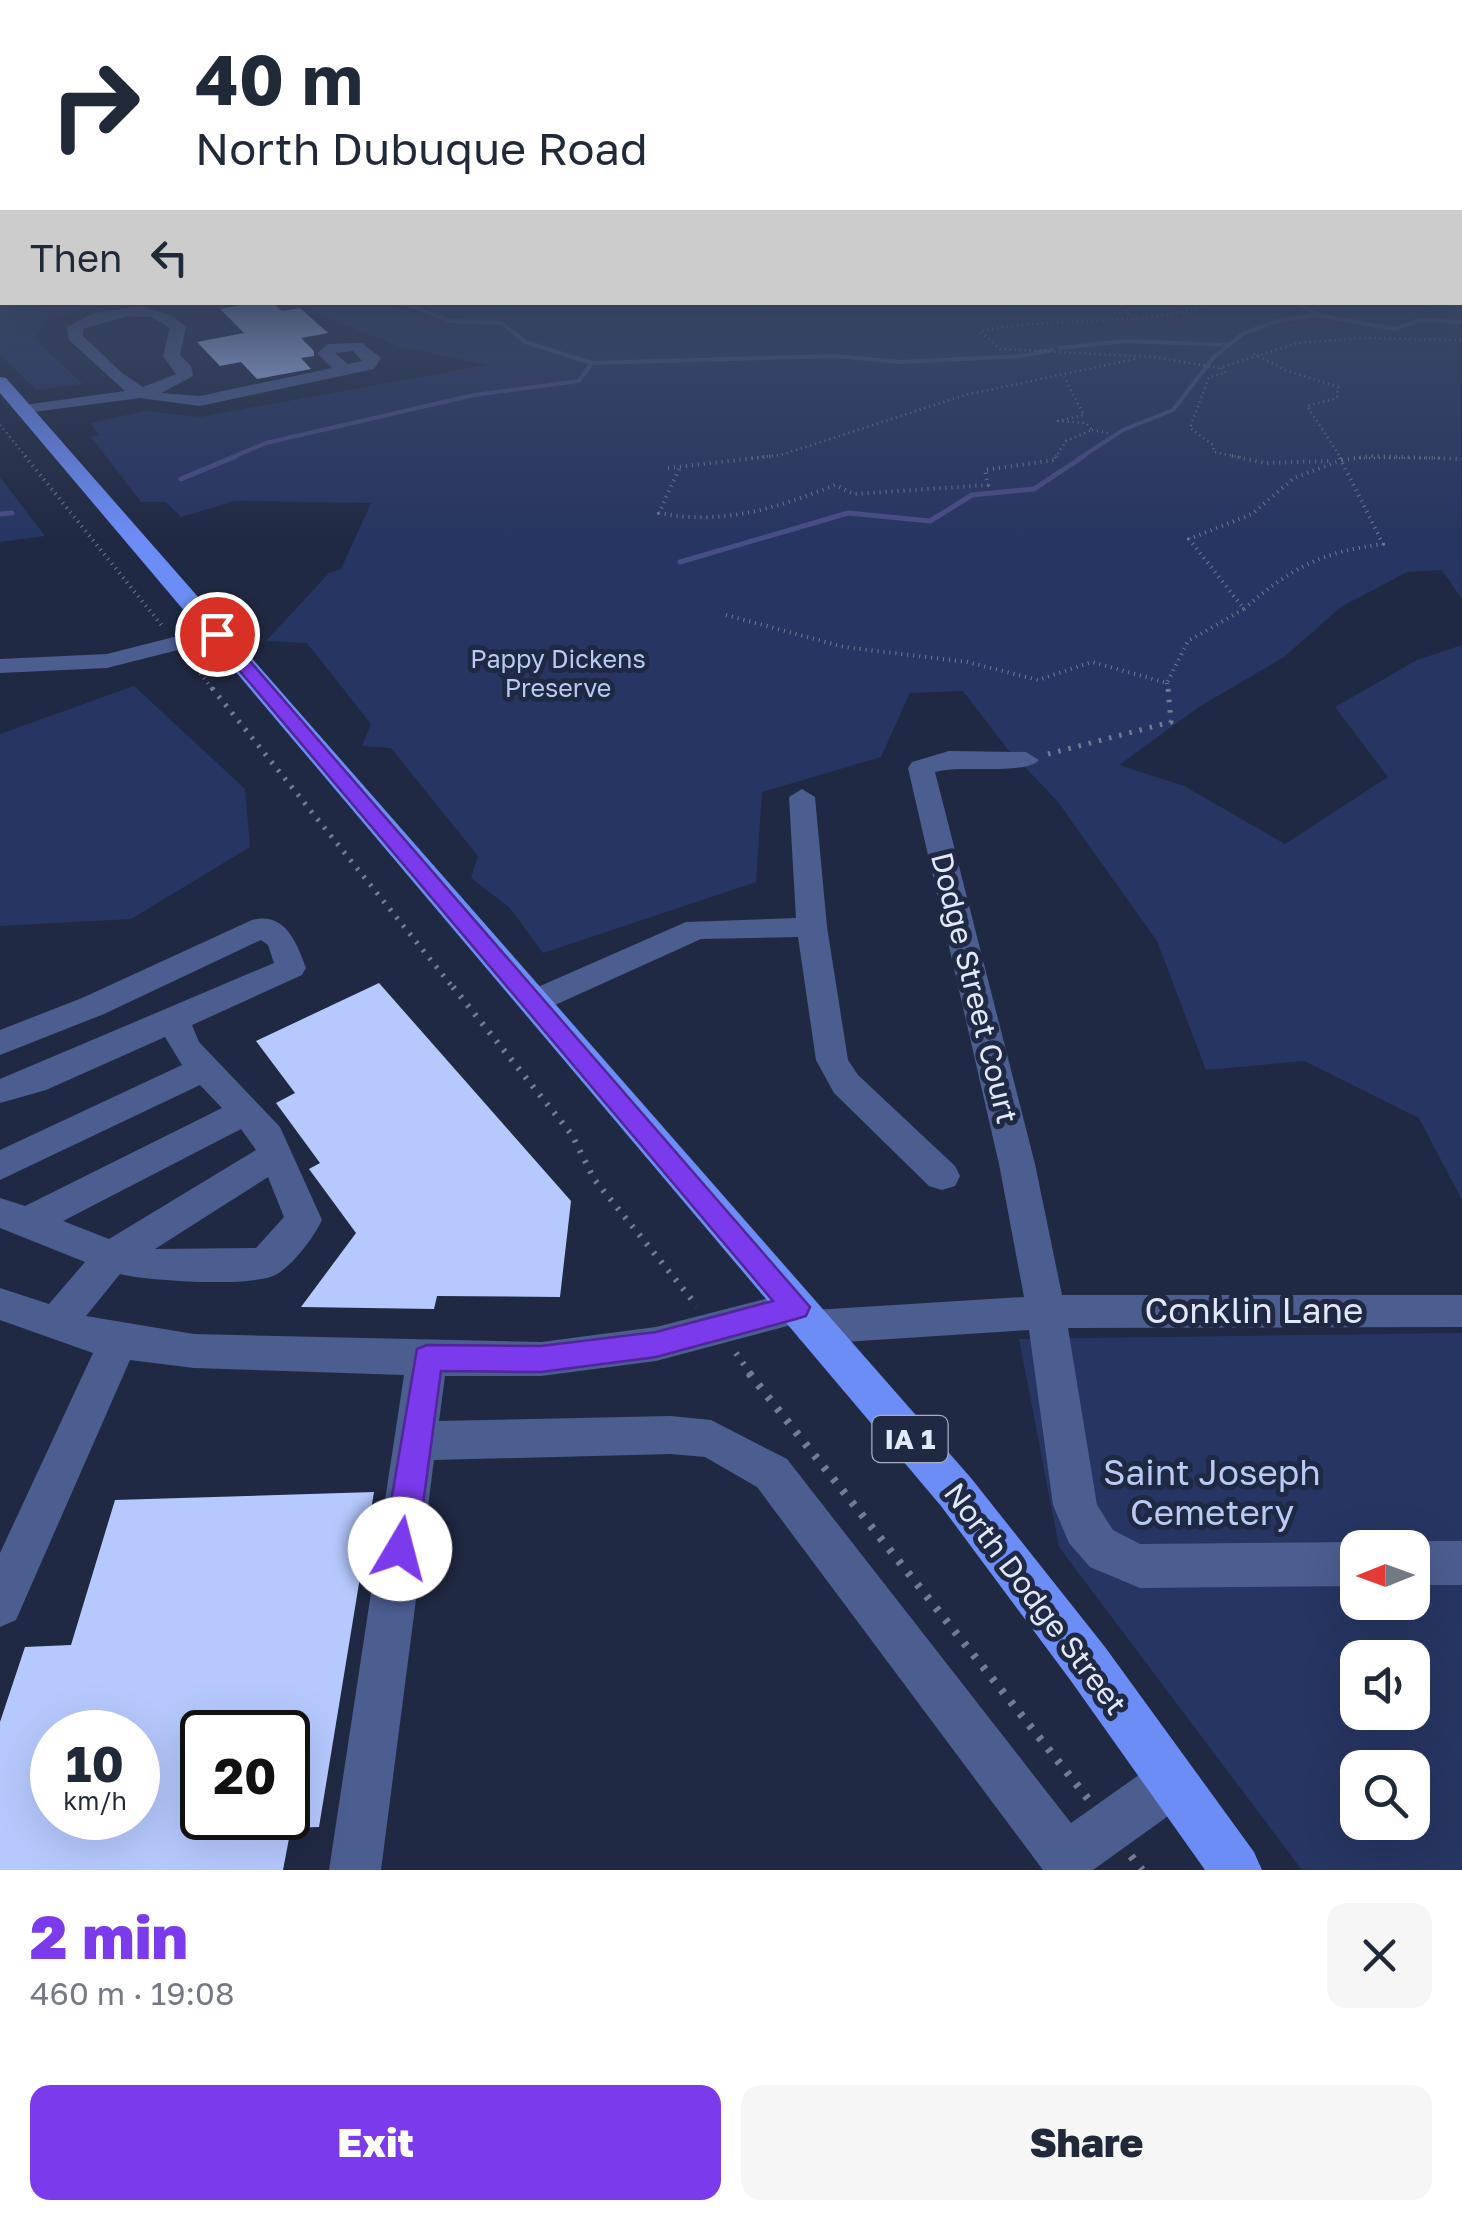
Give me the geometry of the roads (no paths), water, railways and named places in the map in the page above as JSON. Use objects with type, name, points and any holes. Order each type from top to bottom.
[{"type":"main road","name":"North Dodge Street","points":[[0,382],[956,1492],[1088,1664],[1236,1870]]},
{"type":"street","points":[[103,364],[132,393],[177,402],[200,401],[345,370]]},
{"type":"street","points":[[24,410],[174,384],[185,376],[181,364]]},
{"type":"street","points":[[0,666],[108,661],[217,634]]},
{"type":"street","name":"Dodge Street Court","points":[[1026,760],[949,759],[921,768],[1017,1164],[1046,1312]]},
{"type":"street","points":[[802,797],[812,927],[832,1060],[846,1084],[942,1176]]},
{"type":"street","points":[[0,1044],[93,1006],[263,927],[281,940],[291,968],[34,1082],[0,1091]]},
{"type":"street","points":[[533,1002],[697,929],[812,927]]},
{"type":"street","points":[[14,1217],[112,1256],[175,1264],[265,1263],[304,1220],[268,1136],[185,1048],[174,1020]]},
{"type":"street","points":[[0,1166],[204,1068]]},
{"type":"street","points":[[14,1217],[172,1152],[244,1111]]},
{"type":"street","points":[[58,1322],[112,1256],[276,1155]]},
{"type":"street","name":"Conklin Lane","points":[[0,1304],[118,1341],[194,1352],[541,1359],[656,1344],[716,1329],[804,1317],[1462,1311]]},
{"type":"street","points":[[1046,1312],[1075,1505],[1083,1530],[1114,1559],[1140,1566],[1340,1564]]},
{"type":"street","points":[[0,1604],[118,1341]]},
{"type":"street","points":[[355,1870],[427,1358]]},
{"type":"street","points":[[415,1441],[671,1435],[712,1438],[772,1472],[1066,1858],[1171,1783]]},
{"type":"street","points":[[1430,1564],[1462,1563]]},
{"type":"waterway","points":[[230,458],[266,443],[474,395],[579,381],[591,364]]},
{"type":"waterway","points":[[1080,458],[1123,430],[1173,410],[1208,364]]},
{"type":"waterway","points":[[181,479],[236,456]]},
{"type":"waterway","points":[[680,562],[848,513],[930,521],[972,495],[1034,489],[1084,456]]},
{"type":"waterway","points":[[0,514],[12,513]]},
{"type":"park label","name":"Pappy Dickens Preserve","points":[[558,674]]},
{"type":"park label","name":"Saint Joseph Cemetery","points":[[1212,1493]]}]
